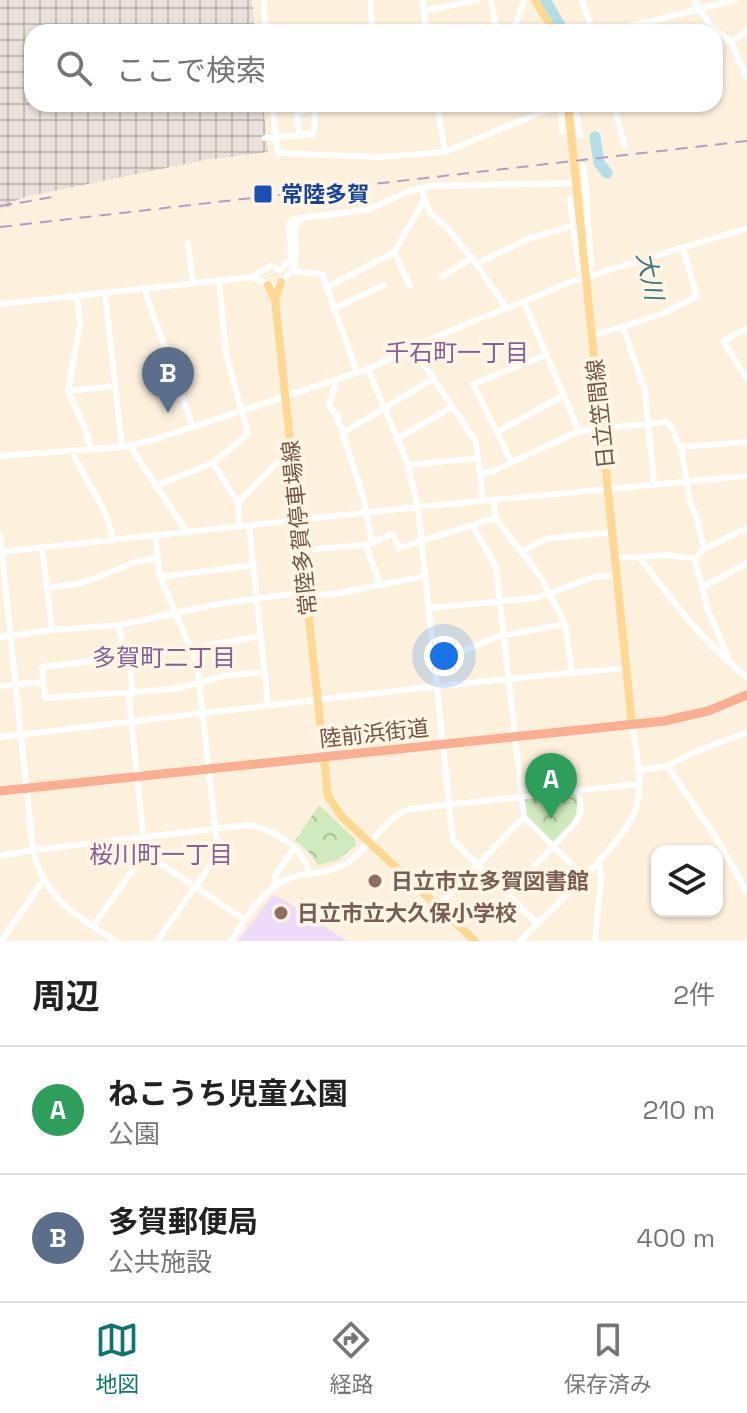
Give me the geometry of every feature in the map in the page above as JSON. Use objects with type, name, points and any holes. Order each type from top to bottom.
[{"type":"highway","name":"陸前浜街道","points":[[0,791],[687,717],[747,695]]},
{"type":"main road","points":[[535,0],[549,24]]},
{"type":"main road","name":"日立笠間線","points":[[569,112],[632,724]]},
{"type":"main road","points":[[275,300],[281,281]]},
{"type":"main road","points":[[267,284],[275,300]]},
{"type":"main road","name":"常陸多賀停車場線","points":[[275,300],[323,756]]},
{"type":"main road","points":[[323,756],[326,787],[332,803],[475,941]]},
{"type":"street","points":[[264,0],[265,24]]},
{"type":"street","points":[[371,0],[372,24]]},
{"type":"street","points":[[422,0],[426,24]]},
{"type":"street","points":[[424,11],[477,0]]},
{"type":"street","points":[[491,0],[495,24]]},
{"type":"street","points":[[516,24],[524,0]]},
{"type":"street","points":[[582,0],[590,24]]},
{"type":"street","points":[[694,0],[710,24]]},
{"type":"street","points":[[641,24],[735,0]]},
{"type":"street","points":[[731,42],[747,31]]},
{"type":"street","points":[[723,38],[731,42],[747,77]]},
{"type":"street","points":[[273,112],[278,153],[380,157],[445,152],[542,112]]},
{"type":"street","points":[[302,112],[297,114],[299,133],[303,135]]},
{"type":"street","points":[[265,138],[313,135],[314,112]]},
{"type":"street","points":[[438,112],[445,152]]},
{"type":"street","points":[[561,112],[562,131]]},
{"type":"street","points":[[576,112],[580,136]]},
{"type":"street","points":[[615,112],[625,146]]},
{"type":"street","points":[[584,166],[591,265],[586,277]]},
{"type":"street","points":[[280,270],[291,259],[289,222],[302,218],[367,210],[421,188],[576,183]]},
{"type":"street","points":[[421,188],[430,213],[449,230],[474,261],[507,309]]},
{"type":"street","points":[[570,199],[579,269],[586,277]]},
{"type":"street","points":[[326,288],[394,252],[424,201]]},
{"type":"street","points":[[252,277],[275,286],[291,271],[297,257],[295,225],[302,218]]},
{"type":"street","points":[[441,277],[528,239],[574,225]]},
{"type":"street","points":[[0,456],[126,447],[193,427],[368,369],[586,277],[747,228]]},
{"type":"street","points":[[188,243],[193,283]]},
{"type":"street","points":[[592,336],[680,307],[697,296],[682,247]]},
{"type":"street","points":[[394,252],[410,286]]},
{"type":"street","points":[[0,304],[252,277],[274,266],[280,270]]},
{"type":"street","points":[[265,269],[262,277],[267,284]]},
{"type":"street","points":[[280,270],[281,281]]},
{"type":"street","points":[[291,271],[319,272],[357,372]]},
{"type":"street","points":[[155,486],[213,463],[248,434],[226,354],[219,281]]},
{"type":"street","points":[[333,309],[384,285]]},
{"type":"street","points":[[144,289],[193,427]]},
{"type":"street","points":[[105,293],[115,386],[126,447],[187,532]]},
{"type":"street","points":[[77,296],[80,323],[68,391],[85,428],[91,450]]},
{"type":"street","points":[[524,302],[579,431]]},
{"type":"street","points":[[623,327],[645,391],[654,483]]},
{"type":"street","points":[[747,329],[723,341],[747,379]]},
{"type":"street","points":[[413,348],[476,442],[483,500]]},
{"type":"street","points":[[511,461],[473,384],[546,355]]},
{"type":"street","points":[[737,363],[747,357]]},
{"type":"street","points":[[368,369],[408,465],[418,507],[453,840],[537,923]]},
{"type":"street","points":[[338,379],[329,406],[337,416],[363,496],[369,544],[380,584]]},
{"type":"street","points":[[343,433],[433,379]]},
{"type":"street","points":[[68,391],[115,386]]},
{"type":"street","points":[[497,432],[563,396]]},
{"type":"street","points":[[397,439],[452,407]]},
{"type":"street","points":[[480,474],[579,431],[666,422],[671,426],[680,447],[690,502],[704,549]]},
{"type":"street","points":[[680,447],[747,442]]},
{"type":"street","points":[[72,451],[85,481],[110,522],[113,539]]},
{"type":"street","points":[[238,503],[278,461],[292,455]]},
{"type":"street","points":[[408,465],[478,458]]},
{"type":"street","points":[[213,463],[238,503],[239,527]]},
{"type":"street","points":[[1,552],[365,512],[747,476]]},
{"type":"street","points":[[494,500],[495,518],[551,594],[565,624],[572,673]]},
{"type":"street","points":[[302,550],[369,544],[393,534],[399,548],[495,518]]},
{"type":"street","points":[[249,525],[268,705]]},
{"type":"street","points":[[473,526],[496,567],[524,817],[583,876]]},
{"type":"street","points":[[695,559],[704,549],[747,528]]},
{"type":"street","points":[[522,552],[545,539],[613,532]]},
{"type":"street","points":[[0,535],[33,850],[43,881],[58,900],[115,941]]},
{"type":"street","points":[[155,535],[160,577],[191,647],[201,681],[216,828],[215,857],[157,941]]},
{"type":"street","points":[[42,547],[52,630]]},
{"type":"street","points":[[615,558],[668,555],[695,559]]},
{"type":"street","points":[[639,557],[671,598],[731,664],[747,677]]},
{"type":"street","points":[[47,588],[82,583],[136,562],[157,558]]},
{"type":"street","points":[[695,559],[708,610],[731,664]]},
{"type":"street","points":[[703,587],[747,563]]},
{"type":"street","points":[[160,577],[254,565]]},
{"type":"street","points":[[429,608],[551,594],[594,577],[617,575]]},
{"type":"street","points":[[0,637],[119,625],[257,597],[306,594],[425,576]]},
{"type":"street","points":[[434,657],[459,653],[488,640],[565,624]]},
{"type":"street","points":[[119,625],[133,693]]},
{"type":"street","points":[[261,636],[126,658],[42,667],[43,682],[45,698],[174,689],[224,676],[264,672]]},
{"type":"street","points":[[0,737],[131,724],[317,699],[626,668]]},
{"type":"street","points":[[0,686],[43,682]]},
{"type":"street","points":[[93,926],[145,853],[131,724],[129,697],[133,693]]},
{"type":"street","points":[[520,941],[599,860],[634,816],[639,784],[632,724]]},
{"type":"street","points":[[638,771],[667,766],[747,732]]},
{"type":"street","points":[[667,766],[715,836],[747,892]]},
{"type":"street","points":[[231,941],[260,899],[276,885],[290,878],[340,867],[403,811],[639,784]]},
{"type":"street","points":[[507,895],[577,821],[581,812],[579,790]]},
{"type":"street","points":[[438,906],[524,817]]},
{"type":"street","points":[[0,856],[216,828],[255,826],[294,848],[307,863],[309,874]]},
{"type":"street","points":[[276,885],[275,876],[294,848]]},
{"type":"street","points":[[145,853],[245,920]]},
{"type":"street","points":[[595,941],[601,880],[599,860]]},
{"type":"street","points":[[2,940],[43,881]]},
{"type":"shaded area","points":[[0,0],[252,0],[254,24],[24,24],[24,112],[264,112],[268,152],[205,160],[29,196],[0,209]]},
{"type":"shaded area","name":"日立市立大久保小学校","points":[[272,896],[281,898],[347,941],[238,941]]},
{"type":"green space","points":[[572,793],[578,797],[574,817],[568,828],[552,842],[526,817],[524,802],[526,799]]},
{"type":"green space","points":[[319,805],[355,839],[356,845],[338,860],[318,865],[307,850],[295,841]]},
{"type":"waterway","name":"大川","points":[[545,0],[559,24]]},
{"type":"waterway","name":"大川","points":[[595,137],[599,163],[607,173]]},
{"type":"railway","points":[[0,227],[747,141]]},
{"type":"railway","points":[[0,206],[53,197]]},
{"type":"place","name":"常陸多賀","points":[[263,194]]},
{"type":"place","name":"多賀郵便局","points":[[168,413]]},
{"type":"place","name":"ねこうち児童公園","points":[[551,819]]},
{"type":"place","name":"日立市立多賀図書館","points":[[375,881]]},
{"type":"place","name":"日立市立大久保小学校","points":[[281,913]]},
{"type":"district","name":"千石町一丁目","points":[[457,352]]},
{"type":"district","name":"多賀町二丁目","points":[[164,657]]},
{"type":"district","name":"桜川町一丁目","points":[[161,854]]}]
